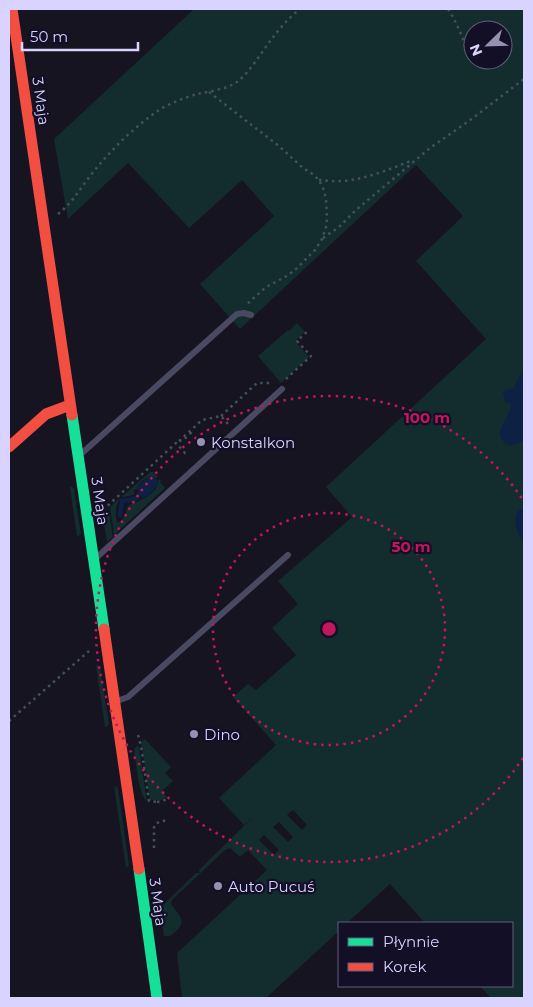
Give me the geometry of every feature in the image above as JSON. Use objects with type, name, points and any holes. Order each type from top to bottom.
[{"type":"street","name":"3 Maja","points":[[12,9],[157,998]]},
{"type":"street","points":[[9,447],[46,414],[70,405]]},
{"type":"lane","points":[[78,456],[238,314],[244,312],[250,315]]},
{"type":"lane","points":[[93,560],[282,386]]},
{"type":"lane","points":[[115,702],[128,697],[288,555]]},
{"type":"path","points":[[42,217],[57,215],[66,208],[113,148],[158,111],[196,94],[237,82],[246,74],[275,33],[300,9]]},
{"type":"path","points":[[448,9],[463,39]]},
{"type":"path","points":[[322,239],[417,158],[524,79]]},
{"type":"path","points":[[208,92],[280,147],[319,180],[326,198],[326,226],[322,239],[315,250],[285,277],[258,293],[238,314]]},
{"type":"path","points":[[319,180],[340,182],[359,179],[417,158]]},
{"type":"path","points":[[282,386],[311,356],[297,341],[309,330]]},
{"type":"path","points":[[100,512],[202,420],[222,417],[257,383],[273,383]]},
{"type":"path","points":[[178,442],[191,432],[192,434]]},
{"type":"path","points":[[178,442],[185,453],[188,452]]},
{"type":"path","points":[[9,721],[89,651]]},
{"type":"path","points":[[157,802],[168,798]]},
{"type":"green space","points":[[194,9],[524,9],[524,998],[491,998],[481,987],[513,987],[513,922],[424,922],[390,884],[348,922],[338,922],[338,932],[266,998],[182,998],[177,953],[267,870],[248,850],[239,856],[230,848],[225,850],[172,900],[171,904],[182,921],[179,928],[170,936],[164,936],[160,908],[196,873],[200,873],[199,870],[254,816],[244,825],[219,798],[276,745],[233,697],[248,684],[256,690],[296,655],[272,628],[298,604],[278,581],[352,517],[326,487],[486,339],[416,261],[463,216],[416,165],[240,329],[200,284],[274,216],[242,180],[189,228],[128,163],[68,219],[54,139]],"holes":[[[293,810],[307,825],[302,830],[287,815]],[[279,822],[293,837],[288,842],[273,827]],[[264,835],[279,850],[274,855],[259,840]]]},
{"type":"green space","points":[[297,323],[305,332],[295,341],[309,357],[281,383],[258,356]]},
{"type":"green space","points":[[150,472],[153,472],[158,477],[151,476],[147,478],[134,490],[134,495],[123,497],[119,500],[116,510],[117,522],[120,522],[125,516],[128,506],[155,490],[160,479],[165,488],[114,535],[110,507]]},
{"type":"green space","points":[[70,487],[74,489],[81,534],[77,537]]},
{"type":"green space","points":[[109,511],[113,537],[107,542],[102,512]]},
{"type":"green space","points":[[96,665],[100,667],[109,724],[106,727],[105,727]]},
{"type":"green space","points":[[145,739],[171,767],[165,773],[173,781],[162,791],[167,797],[162,800],[150,800],[141,742]]},
{"type":"green space","points":[[138,745],[147,802],[139,785],[134,749]]},
{"type":"green space","points":[[114,786],[118,788],[129,865],[126,868]]},
{"type":"water","points":[[524,368],[524,441],[511,446],[504,442],[500,432],[511,403],[505,401],[503,393],[506,390],[513,389]]},
{"type":"water","points":[[151,476],[156,478],[158,484],[148,496],[143,498],[138,491],[138,486]]},
{"type":"water","points":[[524,508],[524,543],[517,531],[515,520],[518,511]]},
{"type":"waterway","points":[[120,515],[122,501],[135,499],[140,494]]},
{"type":"traffic: fast","points":[[72,415],[104,629]]},
{"type":"traffic: fast","points":[[139,869],[157,998]]},
{"type":"traffic: jam","points":[[12,9],[72,415]]},
{"type":"traffic: jam","points":[[9,447],[46,414],[70,405]]},
{"type":"traffic: jam","points":[[104,629],[139,869]]},
{"type":"place","name":"Konstalkon","points":[[201,442]]},
{"type":"place","name":"Dino","points":[[194,734]]},
{"type":"place","name":"Auto Pucuś","points":[[218,886]]}]
